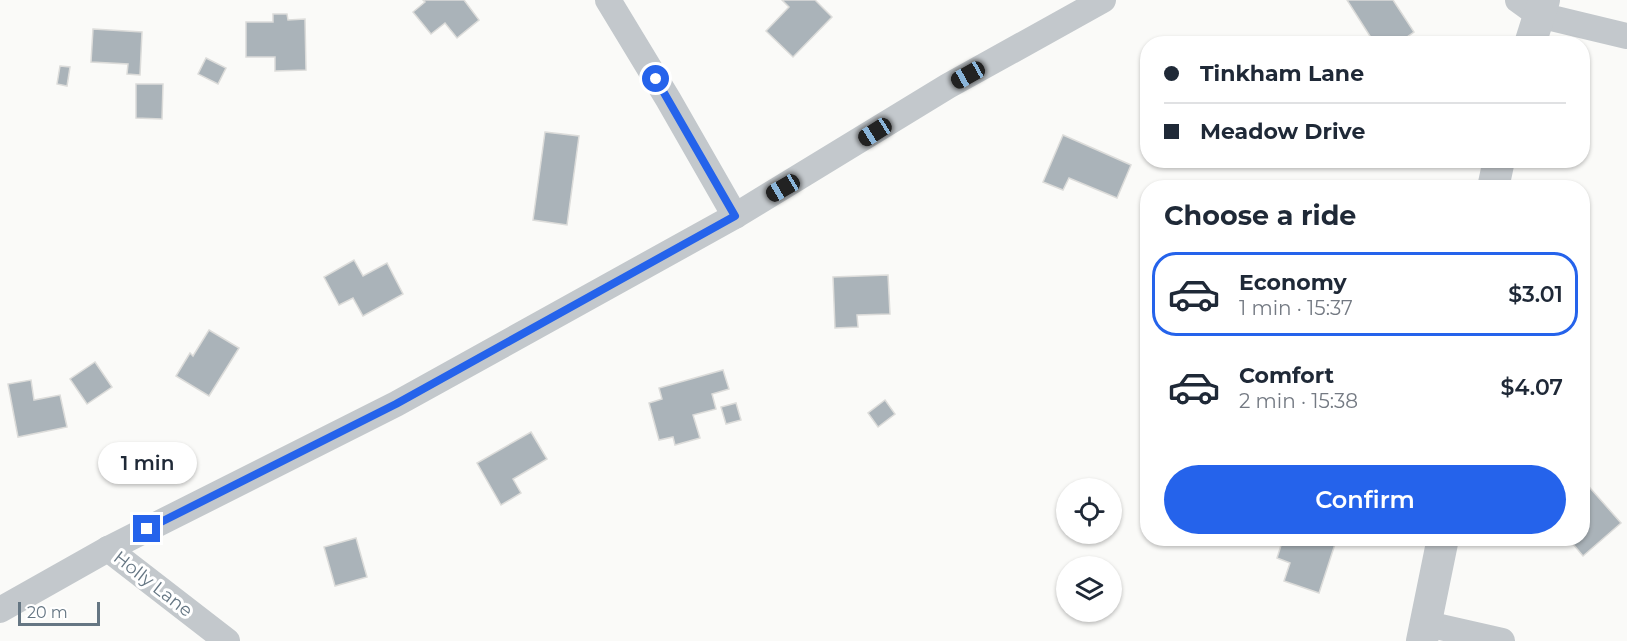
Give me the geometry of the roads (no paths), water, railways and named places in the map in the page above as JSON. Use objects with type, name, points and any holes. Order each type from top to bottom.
[{"type":"street","points":[[608,0],[735,216]]},
{"type":"street","points":[[0,610],[108,549],[396,404],[735,216],[948,86],[1103,0]]},
{"type":"street","points":[[1533,15],[1627,36]]},
{"type":"street","points":[[1441,546],[1424,632],[1502,641]]},
{"type":"street","name":"Holly Lane","points":[[108,549],[227,641]]}]
